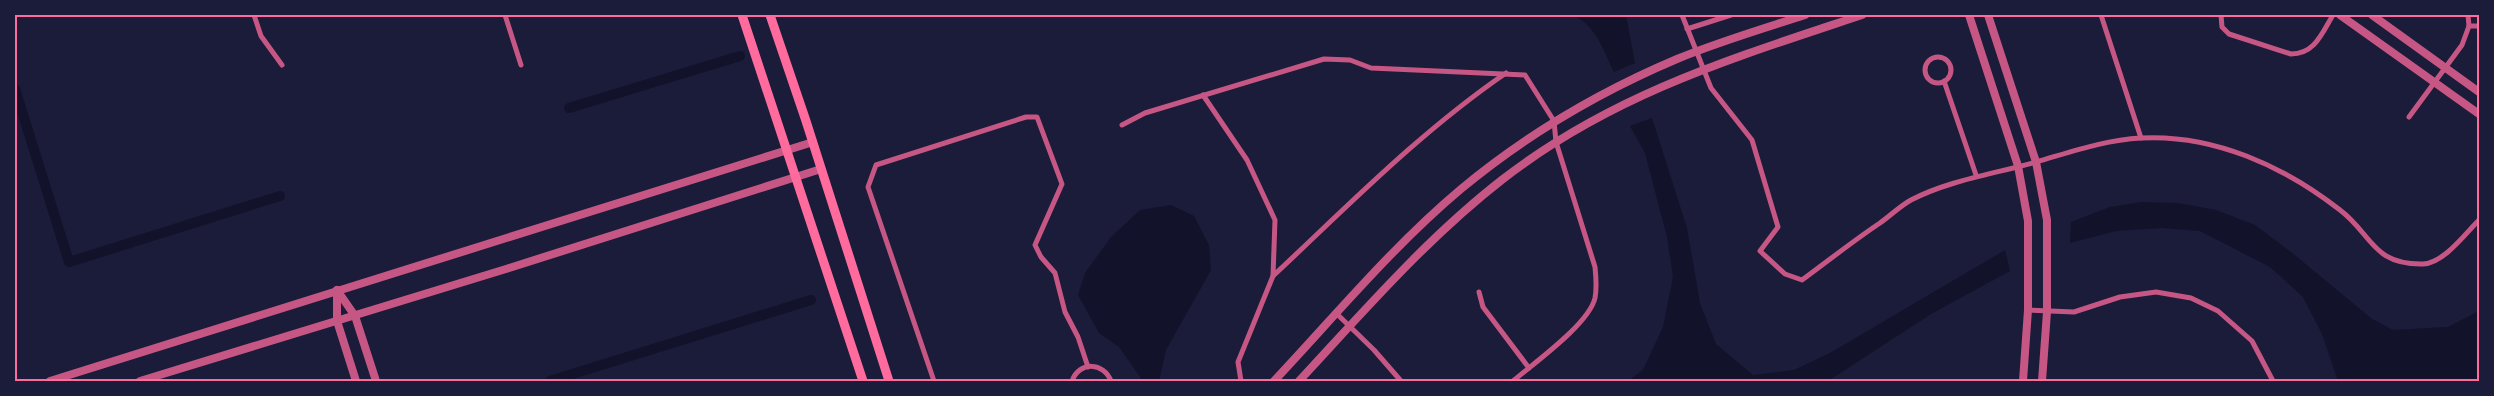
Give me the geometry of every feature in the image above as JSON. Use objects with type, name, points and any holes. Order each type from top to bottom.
[{"type":"main road","points":[[742,15],[864,381]]},
{"type":"main road","points":[[770,15],[813,142],[889,381]]},
{"type":"street","points":[[254,15],[261,36],[282,65]]},
{"type":"street","points":[[505,15],[521,65]]},
{"type":"street","points":[[1682,15],[1695,52],[1711,88],[1752,140],[1778,227],[1760,252],[1785,274],[1802,280],[1911,200],[1976,176],[2036,162],[2081,147],[2141,138],[2197,142],[2234,151],[2266,165],[2306,186],[2342,211],[2375,249],[2394,261],[2425,264],[2448,253],[2479,220]]},
{"type":"street","points":[[1687,29],[1731,15]]},
{"type":"street","points":[[1274,381],[1403,244],[1442,206],[1504,156],[1554,121],[1612,90],[1695,52],[1805,15]]},
{"type":"street","points":[[1299,381],[1448,225],[1503,178],[1556,142],[1614,108],[1702,68],[1862,15]]},
{"type":"street","points":[[1969,15],[2018,166],[2028,220],[2028,310],[2023,381]]},
{"type":"street","points":[[1988,15],[2036,162],[2047,220],[2047,312],[2042,381]]},
{"type":"street","points":[[2101,15],[2141,138]]},
{"type":"street","points":[[2221,15],[2222,27],[2229,34],[2291,54],[2300,54],[2316,45],[2333,15]]},
{"type":"street","points":[[2340,15],[2479,114]]},
{"type":"street","points":[[2372,15],[2479,92]]},
{"type":"street","points":[[2409,117],[2462,45],[2469,26],[2468,15]]},
{"type":"street","points":[[2469,26],[2479,26]]},
{"type":"street","points":[[1940,57],[1948,62],[1950,74],[1944,81],[1932,81],[1926,76],[1926,64],[1932,58],[1940,57]]},
{"type":"street","points":[[1122,125],[1145,113],[1324,59],[1350,60],[1371,68],[1525,74],[1554,121],[1556,142],[1595,267],[1595,300],[1574,330],[1513,381]]},
{"type":"street","points":[[1273,276],[1347,205],[1458,106],[1506,73]]},
{"type":"street","points":[[1944,81],[1976,176]]},
{"type":"street","points":[[1203,95],[1246,160],[1276,220],[1273,276],[1238,362],[1241,381]]},
{"type":"street","points":[[934,381],[868,187],[876,166],[1026,117],[1037,118],[1062,184],[1035,245],[1041,257],[1055,273],[1065,312],[1078,337],[1088,366]]},
{"type":"street","points":[[50,381],[813,142]]},
{"type":"street","points":[[140,381],[355,316],[821,169]]},
{"type":"street","points":[[337,290],[355,316],[376,381]]},
{"type":"street","points":[[337,290],[337,321],[356,381]]},
{"type":"street","points":[[1479,292],[1483,307],[1529,368]]},
{"type":"street","points":[[2028,310],[2074,312],[2120,297],[2156,292],[2191,298],[2218,310],[2252,341],[2273,381]]},
{"type":"street","points":[[1337,314],[1374,350],[1400,381]]},
{"type":"street","points":[[1072,381],[1078,371],[1088,366],[1103,369],[1112,381]]},
{"type":"shaded area","points":[[1572,15],[1626,15],[1635,63],[1614,72],[1593,31],[1587,24]]},
{"type":"shaded area","points":[[1652,118],[1687,228],[1700,303],[1716,344],[1753,375],[1794,370],[1830,353],[2005,250],[2010,271],[1931,314],[1828,381],[1628,381],[1643,370],[1663,327],[1673,277],[1667,237],[1645,153],[1630,126]]},
{"type":"shaded area","points":[[2141,202],[2178,203],[2216,210],[2255,225],[2372,319],[2393,330],[2448,327],[2479,311],[2479,381],[2338,381],[2322,334],[2303,297],[2270,267],[2200,231],[2162,228],[2116,231],[2070,243],[2071,222],[2110,207]]},
{"type":"shaded area","points":[[1171,205],[1194,216],[1209,245],[1211,270],[1166,350],[1159,381],[1143,381],[1119,347],[1099,333],[1078,295],[1085,273],[1111,237],[1140,210]]},
{"type":"waterway","points":[[569,108],[740,56]]},
{"type":"waterway","points":[[15,89],[69,262],[280,196]]},
{"type":"waterway","points":[[550,381],[811,300]]}]
